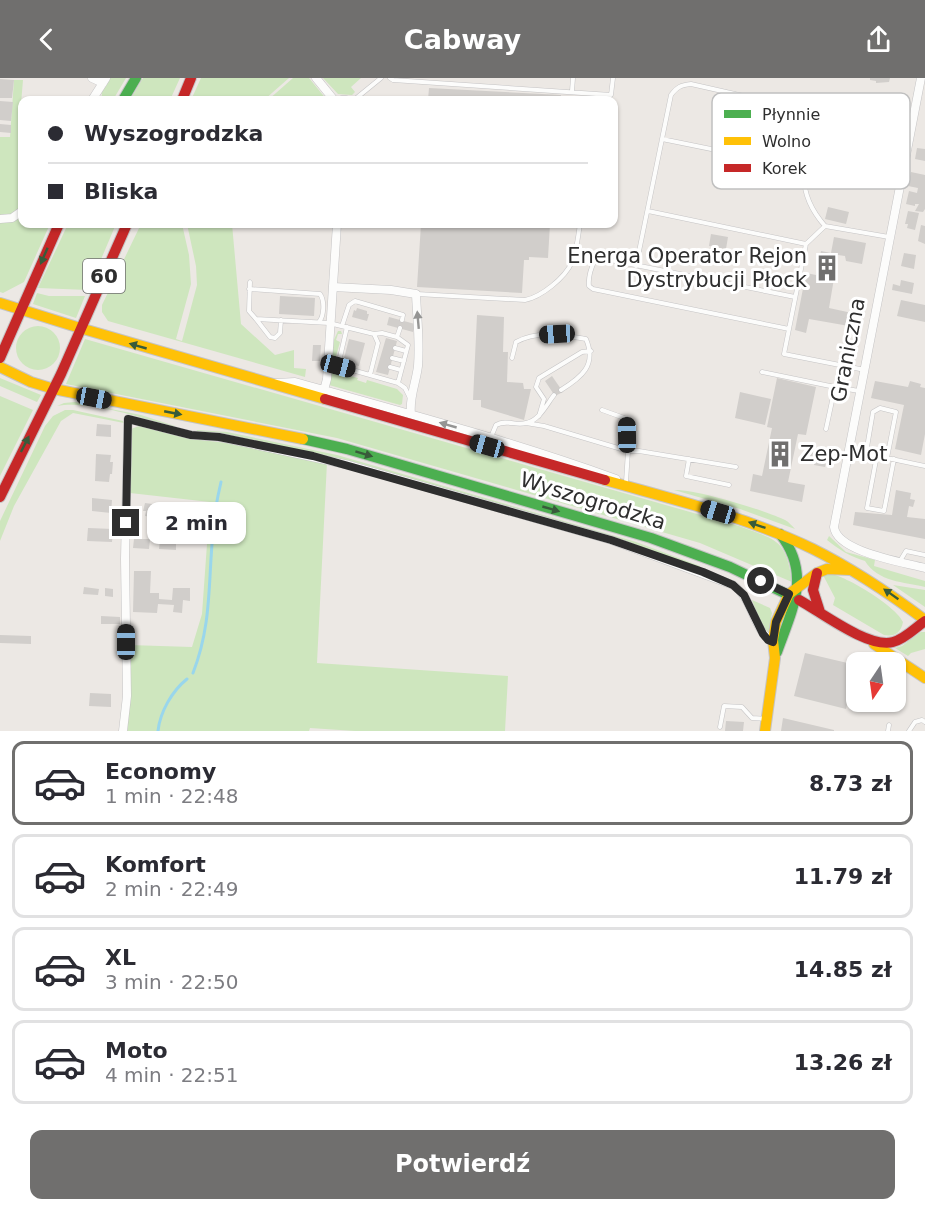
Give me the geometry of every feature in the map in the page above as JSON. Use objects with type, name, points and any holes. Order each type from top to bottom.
[{"type":"main road","points":[[125,96],[136,78]]},
{"type":"main road","points":[[184,96],[193,78]]},
{"type":"main road","points":[[0,358],[57,228]]},
{"type":"main road","name":"60","points":[[80,328],[125,228]]},
{"type":"main road","points":[[0,303],[21,310]]},
{"type":"main road","name":"Wyszogrodzka","points":[[0,367],[31,382],[54,389],[347,449],[673,545],[730,567],[792,596],[867,639],[886,644],[895,642],[925,621],[856,571],[779,533],[663,495],[21,310]]},
{"type":"main road","points":[[0,497],[54,389],[80,328]]},
{"type":"main road","points":[[765,731],[776,658],[776,643],[797,586],[791,550],[779,533]]},
{"type":"main road","points":[[797,586],[817,573],[833,569],[856,571]]},
{"type":"main road","points":[[817,573],[813,590],[820,612]]},
{"type":"main road","points":[[867,639],[925,678]]},
{"type":"street","points":[[92,78],[105,80],[95,96]]},
{"type":"street","points":[[316,78],[331,96]]},
{"type":"street","name":"Graniczna","points":[[910,139],[922,80]]},
{"type":"street","name":"Graniczna","points":[[900,189],[834,520],[834,532],[850,547],[925,568]]},
{"type":"street","points":[[0,219],[12,219],[18,214]]},
{"type":"street","points":[[324,390],[327,379],[337,228]]},
{"type":"street","points":[[333,287],[391,290],[416,294],[419,346],[416,378],[410,399],[411,414]]},
{"type":"street","points":[[268,383],[295,382],[411,414],[550,455],[663,495]]},
{"type":"street","points":[[123,731],[127,696],[125,559],[128,419],[191,435],[219,437],[313,456],[611,540],[703,572],[733,585],[744,595],[763,634],[768,640],[776,643]]},
{"type":"lane","points":[[359,96],[381,78]]},
{"type":"lane","points":[[390,78],[611,95],[613,78]]},
{"type":"lane","points":[[573,78],[573,91]]},
{"type":"lane","points":[[636,266],[671,95],[682,85],[691,84],[731,93]]},
{"type":"lane","points":[[662,139],[712,149]]},
{"type":"lane","points":[[806,189],[815,214],[825,226],[890,237]]},
{"type":"lane","points":[[648,211],[806,244]]},
{"type":"lane","points":[[825,226],[806,244],[784,354],[865,370]]},
{"type":"lane","points":[[416,294],[534,299],[568,270],[573,260],[579,228]]},
{"type":"lane","points":[[789,329],[593,289],[589,286],[593,262],[596,259],[795,297]]},
{"type":"lane","points":[[250,282],[249,311],[270,337],[274,338],[280,333],[281,320]]},
{"type":"lane","points":[[249,289],[320,294],[323,300],[322,319],[319,323]]},
{"type":"lane","points":[[402,320],[403,315],[356,302],[349,304],[338,366],[398,382],[405,388],[410,399]]},
{"type":"lane","points":[[256,319],[329,323],[374,334],[382,333],[397,337],[408,345],[419,346]]},
{"type":"lane","points":[[397,337],[399,328]]},
{"type":"lane","points":[[369,375],[378,343],[374,334]]},
{"type":"lane","points":[[512,358],[516,342],[528,335],[557,334],[586,339],[591,351],[588,368],[561,390]]},
{"type":"lane","points":[[378,343],[384,345]]},
{"type":"lane","points":[[398,382],[408,345]]},
{"type":"lane","points":[[395,348],[406,351]]},
{"type":"lane","points":[[539,416],[544,399],[536,387],[539,378],[582,352],[591,351]]},
{"type":"lane","points":[[375,353],[381,355]]},
{"type":"lane","points":[[392,358],[404,361]]},
{"type":"lane","points":[[373,363],[378,364]]},
{"type":"lane","points":[[390,367],[401,370]]},
{"type":"lane","points":[[762,372],[860,391]]},
{"type":"lane","points":[[826,429],[835,387]]},
{"type":"lane","points":[[526,423],[539,416],[554,394]]},
{"type":"lane","points":[[866,453],[873,412],[880,408],[896,412],[887,458]]},
{"type":"lane","points":[[602,410],[627,419],[626,482]]},
{"type":"lane","points":[[491,437],[496,425],[503,421],[526,423],[544,426],[628,452],[639,451],[736,467]]},
{"type":"lane","points":[[848,450],[925,466]]},
{"type":"lane","points":[[877,455],[867,508],[884,511],[894,459]]},
{"type":"lane","points":[[689,459],[686,476],[729,485]]},
{"type":"lane","points":[[900,561],[906,551],[925,555]]},
{"type":"lane","points":[[720,727],[724,706],[742,707],[752,718],[767,719]]},
{"type":"lane","points":[[909,731],[915,722],[922,720],[925,722]]},
{"type":"lane","points":[[888,731],[889,725]]},
{"type":"green space","points":[[109,78],[126,78],[115,96],[102,96],[100,92]]},
{"type":"green space","points":[[143,78],[180,78],[172,96],[132,96]]},
{"type":"green space","points":[[201,78],[289,78],[269,96],[193,96]]},
{"type":"green space","points":[[293,78],[309,78],[324,96],[273,96]]},
{"type":"green space","points":[[323,78],[361,78],[351,87],[355,92],[352,95],[338,94]]},
{"type":"green space","points":[[14,80],[23,80],[22,96],[18,96],[18,209],[12,214],[0,215],[0,137],[10,137]]},
{"type":"green space","points":[[18,218],[18,228],[48,228],[24,282],[3,293],[0,292],[0,222],[13,221]]},
{"type":"green space","points":[[66,228],[114,228],[88,290],[38,288]]},
{"type":"green space","points":[[139,228],[183,228],[189,255],[191,284],[176,339],[182,341],[197,285],[196,266],[188,228],[232,228],[241,324],[275,355],[294,350],[294,368],[306,369],[305,377],[108,321],[102,312],[102,305]]},
{"type":"green space","points":[[37,293],[49,296],[85,296],[76,318],[33,304]]},
{"type":"green space","points":[[38,326],[53,333],[60,348],[53,363],[38,370],[23,363],[16,348],[23,333]]},
{"type":"green space","points":[[338,331],[342,334],[338,334],[336,340],[340,342],[332,371],[358,378],[357,380],[366,383],[367,380],[397,389],[403,395],[402,404],[329,385],[333,342]]},
{"type":"green space","points":[[85,339],[739,526],[762,534],[777,543],[786,557],[792,582],[700,543],[337,438],[66,384]]},
{"type":"green space","points":[[0,378],[41,395],[37,402],[0,386]]},
{"type":"green space","points":[[0,396],[33,410],[0,476]]},
{"type":"green space","points":[[75,402],[141,415],[175,426],[175,428],[100,408],[57,406]]},
{"type":"green space","points":[[65,410],[124,423],[73,413],[61,421],[14,506],[0,541],[0,521],[45,426],[53,416]]},
{"type":"green space","points":[[139,426],[191,439],[227,443],[327,462],[317,663],[508,676],[505,731],[355,731],[310,728],[309,731],[127,731],[129,645],[192,647],[202,614],[210,502],[130,493],[131,429]]},
{"type":"green space","points":[[197,430],[227,432],[337,455],[636,542],[700,566],[700,568],[618,539],[362,464],[228,435],[196,432]]},
{"type":"green space","points":[[674,490],[713,496],[746,506],[785,520],[795,529],[740,509]]},
{"type":"green space","points":[[829,536],[846,552],[875,560],[874,566],[925,581],[925,587],[884,577],[870,568],[865,561],[840,550],[827,540]]},
{"type":"green space","points":[[826,573],[845,579],[891,608],[903,622],[899,631],[894,635],[884,635],[833,605],[835,598],[823,575]]},
{"type":"green space","points":[[893,585],[925,590],[925,607]]},
{"type":"green space","points":[[752,600],[770,608],[772,613],[768,634],[759,619]]},
{"type":"green space","points":[[921,632],[925,632],[925,649],[908,656],[906,652],[895,648],[902,646]]},
{"type":"building","points":[[870,78],[890,78],[889,82],[876,83]]},
{"type":"building","points":[[0,79],[14,80],[12,98],[0,98]]},
{"type":"building","points":[[429,88],[561,95],[561,96],[428,96]]},
{"type":"building","points":[[0,101],[13,102],[11,121],[0,120]]},
{"type":"building","points":[[0,124],[11,125],[11,133],[0,132]]},
{"type":"building","points":[[917,148],[925,149],[925,161],[915,159]]},
{"type":"building","points":[[911,172],[925,175],[925,209],[923,212],[915,211],[919,204],[915,206],[906,204],[909,191],[917,193],[918,188],[910,186]]},
{"type":"building","points":[[828,207],[849,212],[846,224],[825,219]]},
{"type":"building","points":[[908,211],[919,213],[915,230],[907,228],[908,224],[905,224]]},
{"type":"building","points":[[921,225],[925,226],[925,244],[918,241]]},
{"type":"building","points":[[421,228],[550,228],[548,258],[529,257],[529,260],[524,260],[522,293],[417,287]]},
{"type":"building","points":[[711,234],[728,237],[726,249],[709,246]]},
{"type":"building","name":"Energa Operator Rejon Dystrybucji Płock","points":[[834,237],[866,243],[862,264],[846,261],[845,256],[838,255],[829,308],[852,313],[849,326],[809,319],[806,333],[795,330],[806,273],[816,275],[821,251],[831,253]]},
{"type":"building","points":[[904,253],[916,255],[914,269],[901,266]]},
{"type":"building","points":[[901,280],[914,283],[912,294],[892,290],[893,284],[900,286]]},
{"type":"building","points":[[280,296],[315,298],[314,316],[279,314]]},
{"type":"building","points":[[901,300],[925,305],[925,322],[897,316]]},
{"type":"building","points":[[357,308],[367,311],[369,314],[367,321],[352,317]]},
{"type":"building","points":[[477,315],[504,317],[503,352],[508,352],[507,382],[523,383],[524,389],[531,389],[524,420],[481,407],[481,400],[473,400]]},
{"type":"building","points":[[389,317],[415,324],[413,332],[387,325]]},
{"type":"building","points":[[386,338],[397,341],[388,375],[376,372]]},
{"type":"building","points":[[349,339],[365,343],[359,366],[343,362]]},
{"type":"building","points":[[313,345],[321,345],[320,361],[312,361]]},
{"type":"building","points":[[552,376],[563,392],[555,396],[545,381]]},
{"type":"building","points":[[777,378],[816,387],[806,435],[798,434],[788,482],[805,485],[802,502],[750,491],[753,474],[762,476],[772,428],[767,427]]},
{"type":"building","points":[[875,381],[908,387],[910,381],[921,384],[920,387],[925,388],[925,434],[921,455],[895,449],[904,405],[871,398]]},
{"type":"building","points":[[740,392],[771,399],[765,425],[735,418]]},
{"type":"building","points":[[97,424],[111,425],[111,437],[96,436]]},
{"type":"building","points":[[806,446],[828,453],[825,467],[814,465],[815,459],[804,456]]},
{"type":"building","points":[[96,454],[111,455],[110,462],[113,462],[109,482],[95,481]]},
{"type":"building","points":[[896,490],[911,493],[910,499],[915,500],[913,507],[909,506],[907,517],[925,519],[925,539],[853,525],[855,512],[892,515]]},
{"type":"building","points":[[92,498],[112,500],[111,513],[92,511]]},
{"type":"building","points":[[145,503],[160,505],[159,513],[153,512],[152,517],[145,516],[146,511],[143,511]]},
{"type":"building","points":[[88,528],[113,529],[112,542],[87,541]]},
{"type":"building","points":[[134,539],[150,539],[149,549],[133,548]]},
{"type":"building","points":[[160,540],[176,541],[176,550],[159,549]]},
{"type":"building","points":[[134,571],[151,571],[150,593],[159,593],[159,599],[172,600],[173,588],[190,588],[190,601],[183,600],[182,613],[173,612],[174,605],[158,604],[157,613],[133,612]]},
{"type":"building","points":[[84,587],[99,589],[98,595],[83,594]]},
{"type":"building","points":[[105,588],[113,589],[113,597],[105,596]]},
{"type":"building","points":[[101,616],[120,617],[120,624],[101,624]]},
{"type":"building","points":[[0,635],[31,636],[31,644],[0,643]]},
{"type":"building","points":[[805,653],[846,663],[846,709],[794,696]]},
{"type":"building","points":[[90,693],[111,694],[111,707],[89,706]]},
{"type":"building","points":[[783,718],[834,730],[834,731],[781,731]]},
{"type":"building","points":[[726,721],[744,722],[743,731],[725,731]]},
{"type":"waterway","points":[[193,673],[206,620],[214,519],[221,482]]},
{"type":"waterway","points":[[158,731],[168,702],[187,679]]},
{"type":"traffic: fast","points":[[125,96],[136,78]]},
{"type":"traffic: fast","points":[[303,439],[347,449],[651,538],[730,567],[799,600]]},
{"type":"traffic: fast","points":[[777,652],[793,607],[797,578],[790,549],[780,534]]},
{"type":"traffic: slow","points":[[0,303],[80,328]]},
{"type":"traffic: slow","points":[[80,328],[325,399]]},
{"type":"traffic: slow","points":[[0,367],[31,382],[54,389]]},
{"type":"traffic: slow","points":[[54,389],[303,439]]},
{"type":"traffic: slow","points":[[605,480],[710,510],[788,538],[857,573],[925,620]]},
{"type":"traffic: slow","points":[[765,731],[775,658],[773,640],[776,622],[789,594],[817,573],[827,569],[850,570]]},
{"type":"traffic: slow","points":[[874,644],[925,678]]},
{"type":"traffic: jam","points":[[184,96],[191,78]]},
{"type":"traffic: jam","points":[[0,358],[57,228]]},
{"type":"traffic: jam","points":[[0,497],[61,374],[125,228]]},
{"type":"traffic: jam","points":[[325,399],[605,480]]},
{"type":"traffic: jam","points":[[817,573],[813,590],[820,612]]},
{"type":"traffic: jam","points":[[799,600],[859,635],[883,643],[902,638],[925,621]]},
{"type":"place","name":"Energa Operator Rejon Dystrybucji Płock","points":[[827,268]]},
{"type":"place","name":"Zep-Mot","points":[[780,454]]},
{"type":"route","points":[[126,523],[128,419],[191,435],[219,437],[349,465],[611,540],[703,572],[738,588],[744,595],[763,634],[773,642],[776,622],[789,594],[761,581]]}]
